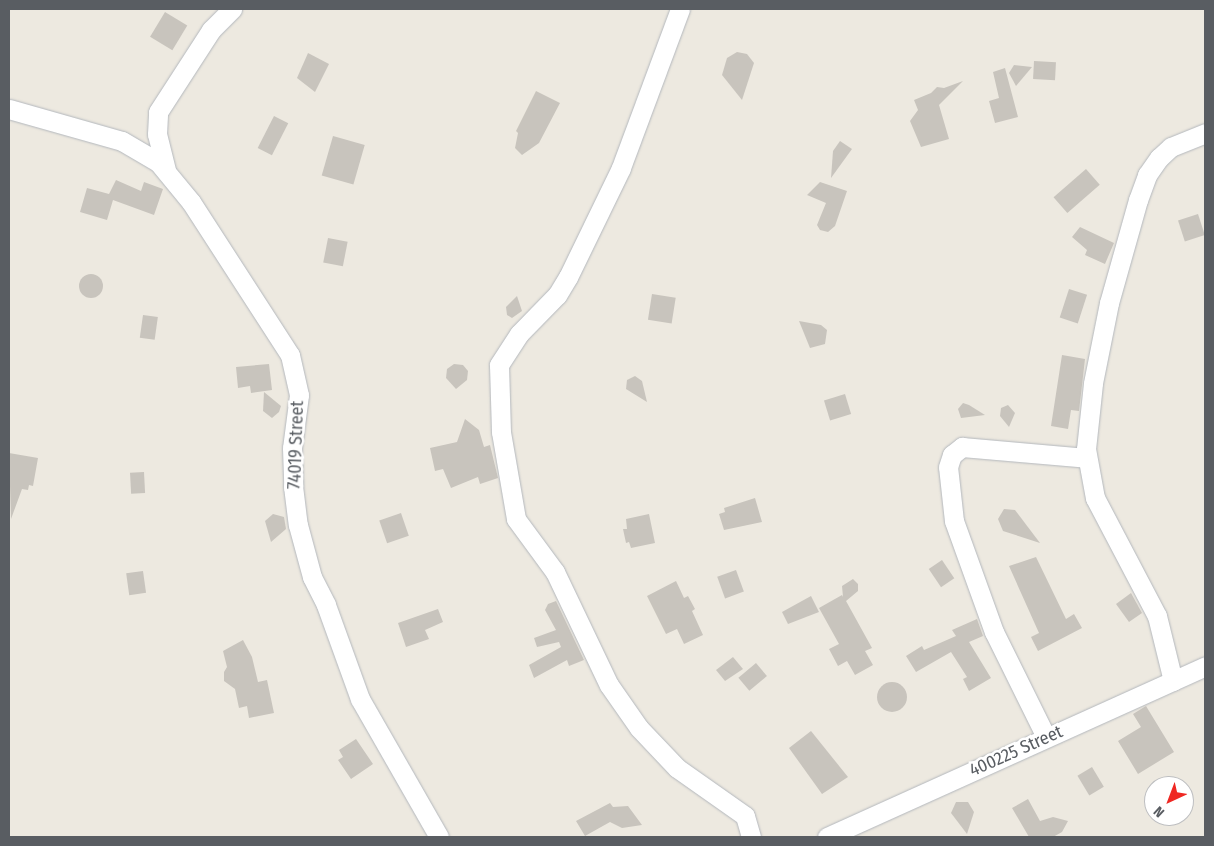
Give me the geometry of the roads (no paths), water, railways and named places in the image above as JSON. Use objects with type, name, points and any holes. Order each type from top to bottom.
[{"type":"street","points":[[166,171],[156,134],[158,112],[211,30],[232,9]]},
{"type":"street","points":[[680,9],[621,168],[568,277],[557,295],[519,334],[499,365],[501,432],[516,519],[524,534],[555,572],[609,685],[639,728],[677,768],[744,816],[750,837]]},
{"type":"street","name":"74019 Street","points":[[9,109],[122,141],[144,152],[166,171],[191,202],[290,355],[299,395],[292,448],[293,486],[298,525],[312,577],[326,605],[360,699],[439,837]]},
{"type":"street","points":[[1173,682],[1158,616],[1103,517],[1089,479],[1086,458],[1093,383],[1109,303],[1138,200],[1147,175],[1159,158],[1178,143],[1205,133]]},
{"type":"street","points":[[1046,737],[994,632],[954,521],[948,467],[952,455],[962,447],[1086,458]]},
{"type":"street","name":"400225 Street","points":[[827,837],[1205,666]]}]
